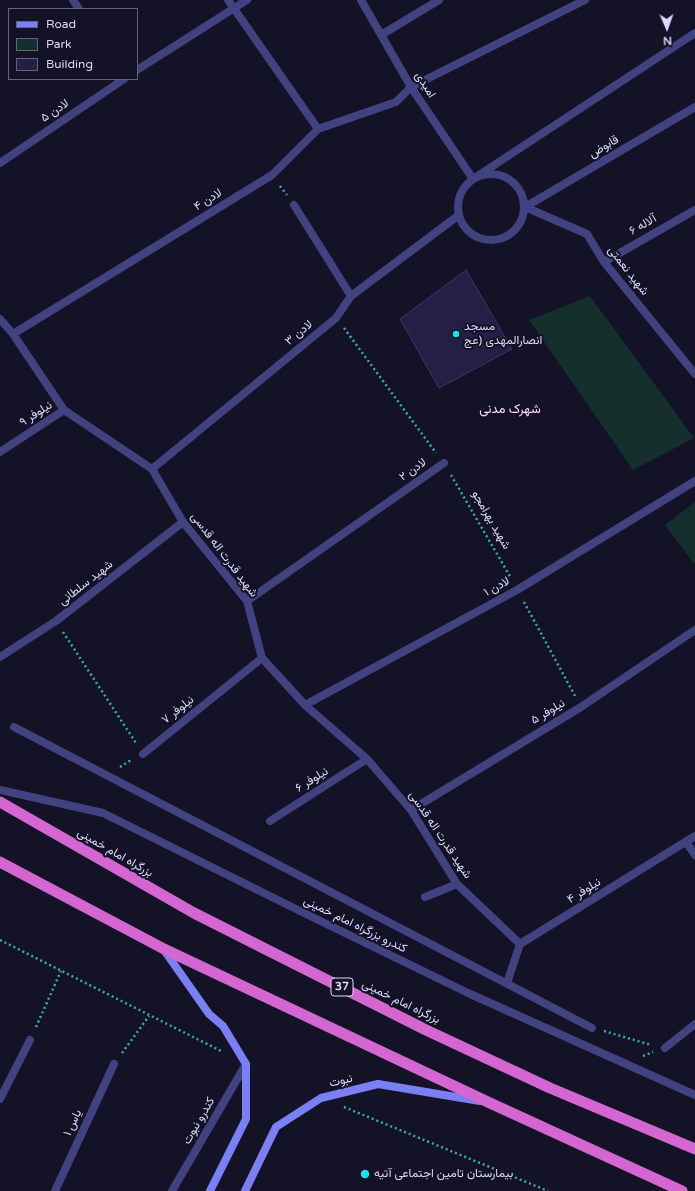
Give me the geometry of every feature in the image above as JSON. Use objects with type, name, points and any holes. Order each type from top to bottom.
[{"type":"highway","name":"بزرگراه امام خمینی","points":[[0,802],[194,913],[377,1005],[550,1088],[695,1149]]},
{"type":"highway","points":[[0,862],[164,950],[490,1103],[682,1191]]},
{"type":"main road","points":[[164,950],[209,1014],[223,1026],[246,1064],[246,1119],[210,1191]]},
{"type":"main road","name":"نبوت","points":[[245,1191],[276,1127],[321,1098],[378,1084],[490,1103]]},
{"type":"street","points":[[228,0],[318,129]]},
{"type":"street","points":[[138,69],[247,0]]},
{"type":"street","name":"امیدی","points":[[361,0],[411,87],[473,180]]},
{"type":"street","points":[[381,35],[440,0]]},
{"type":"street","name":"لادن ۴","points":[[13,334],[272,175],[318,129],[396,102],[411,87],[585,0]]},
{"type":"street","points":[[473,180],[482,175],[492,174],[502,176],[511,181],[518,188],[523,197],[525,208],[523,218],[518,227],[510,234],[500,239],[490,240],[479,238],[463,225],[459,215],[458,205],[460,195],[465,186],[473,180],[695,33]]},
{"type":"street","name":"لادن ۵","points":[[0,163],[123,80]]},
{"type":"street","name":"قابوض","points":[[525,208],[695,107]]},
{"type":"street","points":[[294,205],[351,296]]},
{"type":"street","name":"شهید نعمتی","points":[[525,208],[587,234],[604,262],[694,370]]},
{"type":"street","name":"آلاله ۶","points":[[604,262],[695,210]]},
{"type":"street","name":"لادن ۳","points":[[152,469],[336,318],[351,296],[459,215]]},
{"type":"street","name":"شهید قدرت اله قدسی","points":[[0,319],[13,334],[64,410],[152,469],[183,522],[247,601],[262,658],[304,705],[367,759],[411,810],[457,884],[520,944]]},
{"type":"street","name":"نیلوفر ۹","points":[[0,452],[64,410]]},
{"type":"street","name":"لادن ۲","points":[[247,601],[444,463]]},
{"type":"street","name":"لادن ۱","points":[[304,705],[518,590],[695,481]]},
{"type":"street","name":"شهید سلطانی","points":[[0,657],[56,621],[183,522]]},
{"type":"street","name":"نیلوفر ۵","points":[[411,810],[580,707],[695,630]]},
{"type":"street","name":"نیلوفر ۷","points":[[143,754],[262,658]]},
{"type":"street","points":[[14,727],[592,1028]]},
{"type":"street","name":"نیلوفر ۶","points":[[270,821],[367,759]]},
{"type":"street","name":"کندرو بزرگراه امام خمینی","points":[[0,790],[103,813],[463,990],[695,1095]]},
{"type":"street","name":"نیلوفر ۴","points":[[520,944],[695,836]]},
{"type":"street","points":[[686,842],[695,855]]},
{"type":"street","points":[[425,897],[457,884]]},
{"type":"street","points":[[508,983],[520,944]]},
{"type":"street","points":[[665,1048],[695,1024]]},
{"type":"street","points":[[1,1096],[30,1040]]},
{"type":"street","name":"یاس ۱","points":[[55,1191],[114,1064]]},
{"type":"street","name":"کندرو نبوت","points":[[172,1191],[246,1064]]},
{"type":"path","points":[[272,175],[294,205]]},
{"type":"path","name":"لادن ۲","points":[[336,318],[444,463]]},
{"type":"path","name":"شهید بهرامجو","points":[[444,463],[518,590],[580,707]]},
{"type":"path","points":[[56,621],[143,754],[106,775]]},
{"type":"path","points":[[0,940],[246,1064]]},
{"type":"path","points":[[30,1040],[61,971]]},
{"type":"path","points":[[114,1064],[149,1016]]},
{"type":"path","points":[[592,1028],[665,1048]]},
{"type":"path","points":[[321,1098],[548,1191]]},
{"type":"green space","points":[[590,296],[694,438],[633,470],[529,320]]},
{"type":"green space","points":[[695,502],[695,565],[665,525]]},
{"type":"building","name":"مسجد انصارالمهدی (عج","points":[[466,270],[512,349],[439,388],[400,319]]},
{"type":"place","name":"مسجد انصارالمهدی (عج","points":[[456,334]]},
{"type":"place","name":"بیمارستان تامین اجتماعی آتیه","points":[[365,1174]]},
{"type":"district","name":"شهرک مدنی","points":[[510,410]]}]
